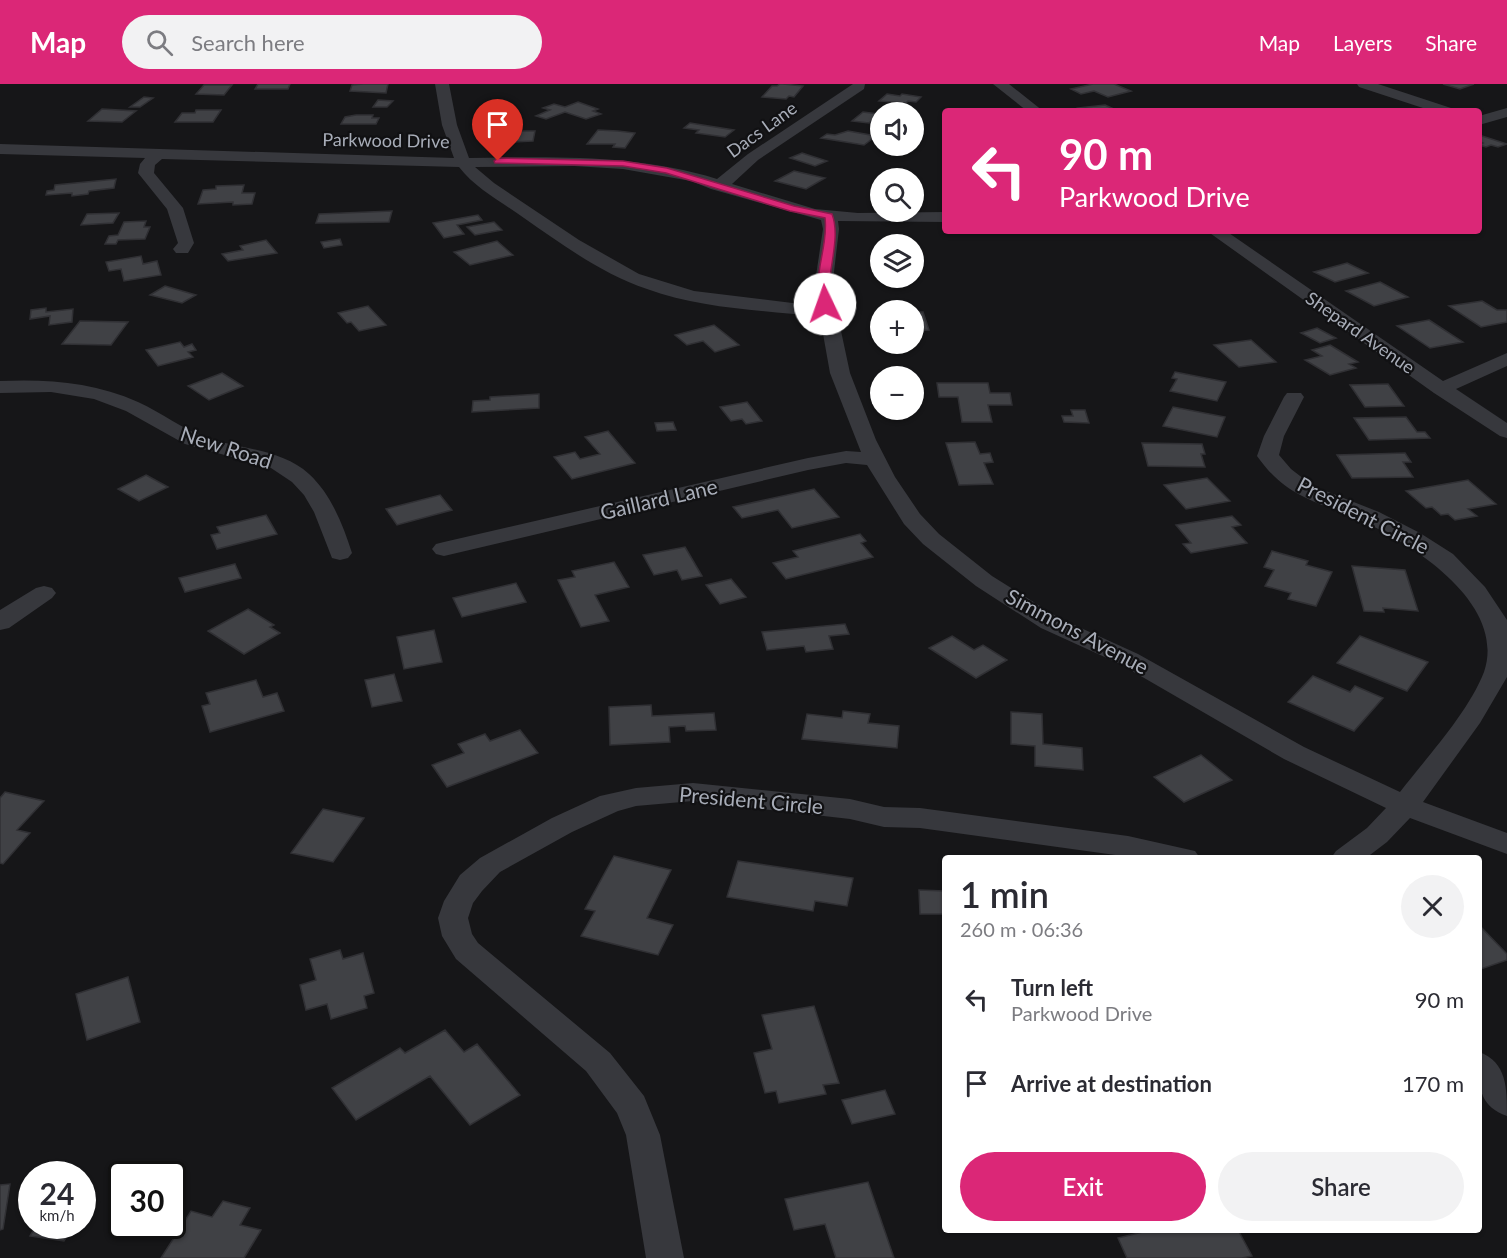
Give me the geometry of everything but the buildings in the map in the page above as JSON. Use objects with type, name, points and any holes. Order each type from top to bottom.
[{"type":"street","points":[[442,84],[454,136],[463,162],[479,179],[584,252],[639,280],[673,292],[828,313]]},
{"type":"street","points":[[1000,84],[1032,108]]},
{"type":"street","points":[[1364,84],[1437,108]]},
{"type":"street","name":"Dacs Lane","points":[[717,186],[753,157],[859,86]]},
{"type":"street","points":[[1482,120],[1507,112]]},
{"type":"street","name":"Parkwood Drive","points":[[0,149],[156,156],[463,162],[574,161],[623,164],[667,170],[793,209],[829,216],[942,217]]},
{"type":"street","points":[[156,156],[148,164],[146,173],[174,208],[186,243],[182,249]]},
{"type":"street","name":"Simmons Avenue","points":[[829,216],[831,229],[822,289],[840,373],[874,459],[912,519],[956,561],[1050,622],[1129,659],[1294,753],[1405,806],[1507,844]]},
{"type":"street","name":"Shepard Avenue","points":[[1219,234],[1441,389],[1507,432]]},
{"type":"street","points":[[1441,389],[1507,360]]},
{"type":"street","name":"New Road","points":[[0,387],[62,387],[110,397],[136,409],[171,430],[199,442],[279,465],[301,478],[331,521],[340,553]]},
{"type":"street","name":"President Circle","points":[[1294,397],[1274,436],[1268,456],[1283,474],[1305,491],[1371,517],[1412,538],[1445,559],[1499,616],[1497,624],[1501,653],[1497,672],[1471,717],[1405,806],[1377,836],[1350,855]]},
{"type":"street","name":"Gaillard Lane","points":[[444,549],[808,464],[846,457],[874,459]]},
{"type":"street","points":[[0,623],[44,593]]},
{"type":"street","name":"President Circle","points":[[665,1258],[643,1135],[633,1106],[598,1062],[481,965],[467,951],[457,936],[453,918],[459,901],[471,883],[490,865],[562,825],[610,803],[636,797],[693,792],[850,809],[884,817],[920,818],[1128,846],[1171,855]]},
{"type":"street","points":[[1482,1069],[1507,1102]]},
{"type":"route","points":[[498,161],[574,161],[667,170],[793,209],[829,216],[831,229],[822,289],[825,304]]}]
